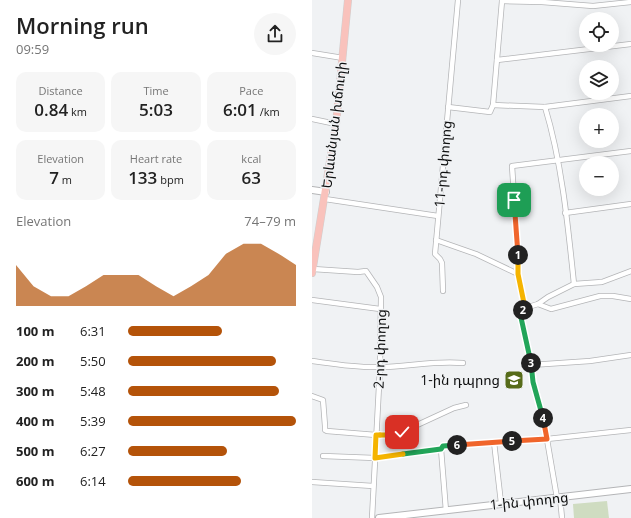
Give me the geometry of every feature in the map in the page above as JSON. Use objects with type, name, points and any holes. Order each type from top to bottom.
[{"type":"main road","name":"Երևանյան խճուղի","points":[[312,271],[336,124],[348,0]]},
{"type":"main road","points":[[312,190],[325,196]]},
{"type":"main road","name":"1-ին փողոց","points":[[379,518],[631,489]]},
{"type":"street","name":"11-րդ փողոց","points":[[443,291],[442,264],[440,259],[435,254],[458,0]]},
{"type":"street","points":[[448,107],[490,112],[493,105],[493,88],[502,0],[593,6],[631,2]]},
{"type":"street","points":[[497,60],[631,44]]},
{"type":"street","points":[[312,53],[343,58]]},
{"type":"street","points":[[493,105],[545,107],[631,96]]},
{"type":"street","points":[[545,107],[558,159],[574,284]]},
{"type":"street","points":[[312,119],[336,124]]},
{"type":"street","points":[[525,308],[518,274],[512,166],[631,150]]},
{"type":"street","points":[[325,196],[438,216]]},
{"type":"street","points":[[565,213],[631,204]]},
{"type":"street","points":[[436,240],[476,254],[518,274]]},
{"type":"street","name":"2-րդ փողոց","points":[[312,271],[366,271],[377,287],[381,297],[380,367],[372,518]]},
{"type":"street","points":[[562,518],[543,416],[533,382],[520,313],[525,308],[538,304],[548,297],[574,284],[602,282],[631,271]]},
{"type":"street","points":[[538,304],[551,309],[600,296],[613,296],[631,299]]},
{"type":"street","points":[[312,300],[380,309]]},
{"type":"street","points":[[531,365],[590,361],[631,355]]},
{"type":"street","points":[[312,362],[380,367],[432,363],[463,363]]},
{"type":"street","points":[[312,396],[323,400],[325,430],[376,435],[389,435],[402,432],[454,408],[466,405]]},
{"type":"street","points":[[323,456],[375,458],[441,449],[443,446],[547,439],[631,430]]},
{"type":"street","points":[[494,442],[501,504]]},
{"type":"street","points":[[441,449],[446,510]]},
{"type":"street","points":[[312,482],[373,486]]},
{"type":"green space","points":[[607,501],[609,518],[574,518],[573,504]]},
{"type":"place","name":"1-ին դպրոց","points":[[514,380]]},
{"type":"route","points":[[402,432],[389,435],[376,435],[375,458],[441,449],[443,446],[547,439],[543,416],[533,382],[520,313],[525,308],[518,274],[514,200]]}]
